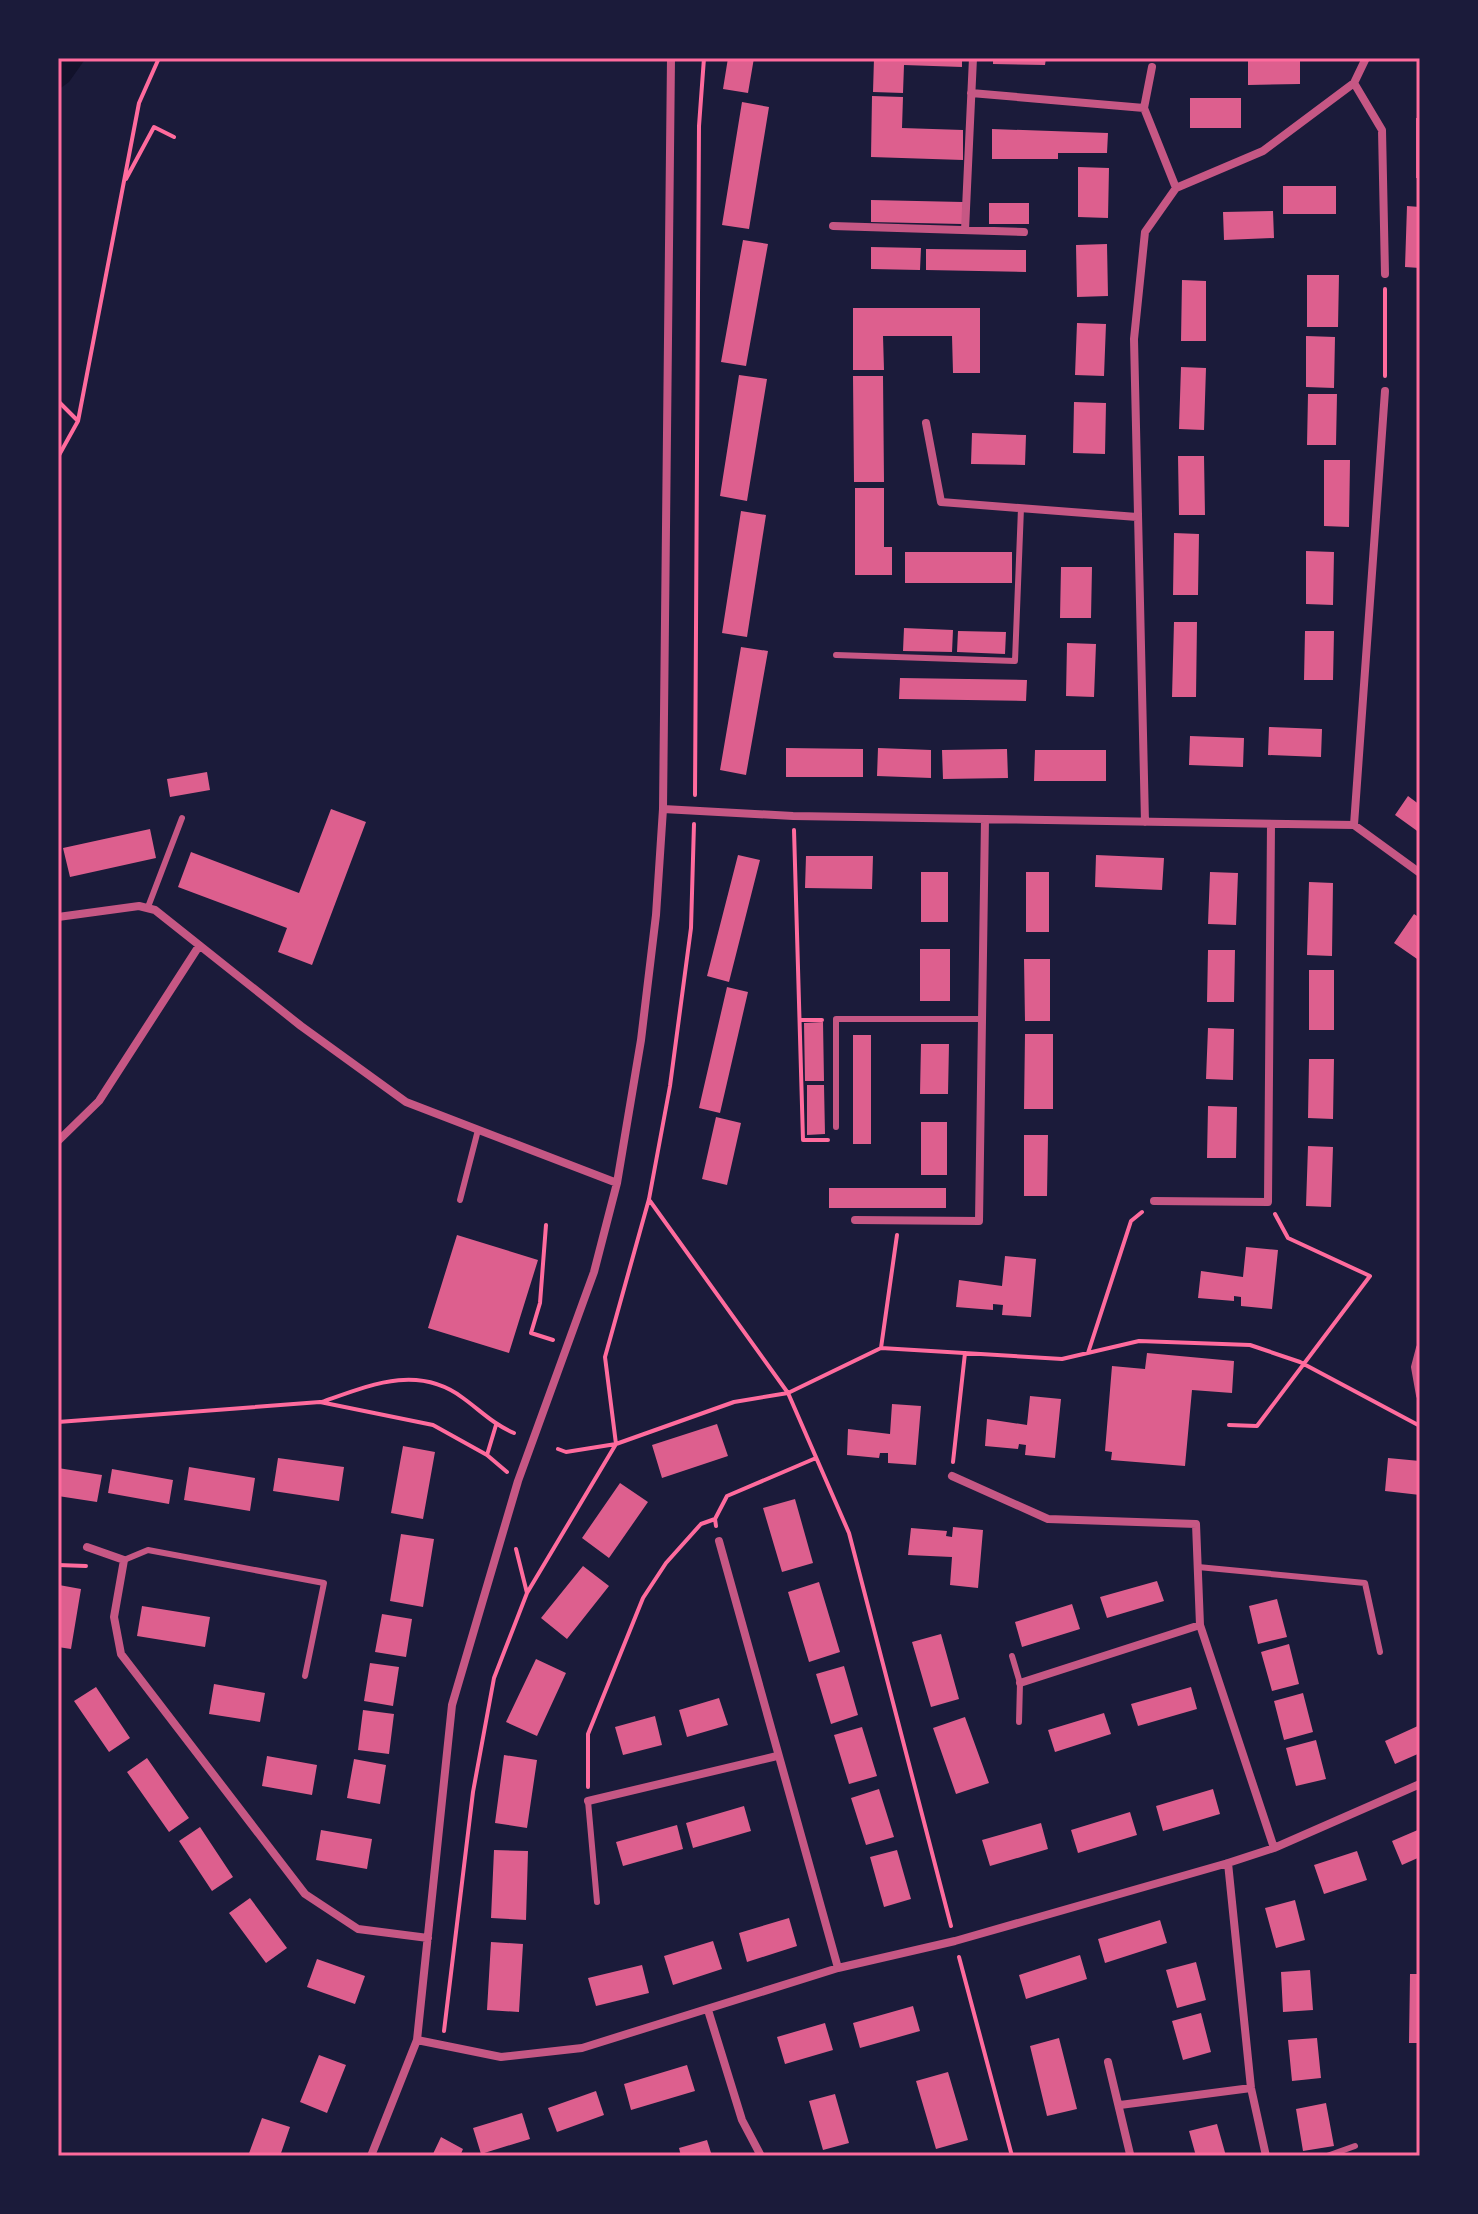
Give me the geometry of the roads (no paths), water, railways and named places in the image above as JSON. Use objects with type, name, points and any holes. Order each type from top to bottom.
[{"type":"street","points":[[371,2156],[417,2040],[452,1705],[518,1481],[594,1272],[617,1183],[647,993],[663,809],[671,58]]},
{"type":"street","points":[[965,230],[973,58]]},
{"type":"street","points":[[1145,822],[1134,339],[1145,232],[1176,188],[1263,151],[1354,83],[1366,58]]},
{"type":"street","points":[[1152,67],[1144,108],[1176,188]]},
{"type":"street","points":[[1354,83],[1382,130],[1385,274]]},
{"type":"street","points":[[971,93],[1144,108]]},
{"type":"street","points":[[833,226],[1024,232]]},
{"type":"street","points":[[1354,825],[1385,391]]},
{"type":"street","points":[[926,423],[941,502],[1137,517]]},
{"type":"street","points":[[663,809],[793,816],[1354,825],[1420,873]]},
{"type":"street","points":[[855,1220],[979,1221],[985,819]]},
{"type":"street","points":[[1154,1201],[1268,1202],[1271,824]]},
{"type":"street","points":[[58,917],[148,907],[170,920],[199,946],[406,1102],[617,1183]]},
{"type":"street","points":[[58,1141],[99,1101],[199,946]]},
{"type":"street","points":[[1420,1348],[1415,1367],[1420,1395]]},
{"type":"street","points":[[952,1476],[1048,1519],[1196,1524],[1200,1625],[1274,1848]]},
{"type":"street","points":[[719,1541],[838,1968]]},
{"type":"street","points":[[87,1547],[124,1560],[114,1617],[121,1654],[305,1894],[358,1929],[428,1938]]},
{"type":"street","points":[[1020,1683],[1200,1625]]},
{"type":"street","points":[[588,1801],[777,1756]]},
{"type":"street","points":[[417,2040],[501,2057],[582,2048],[838,1968],[955,1941],[1228,1863],[1274,1848],[1420,1784]]},
{"type":"street","points":[[1228,1863],[1251,2088],[1266,2156]]},
{"type":"street","points":[[708,2010],[742,2120],[761,2156]]},
{"type":"street","points":[[1108,2062],[1130,2154]]},
{"type":"street","points":[[1120,2105],[1251,2088]]},
{"type":"lane","points":[[836,655],[1015,661],[1021,508]]},
{"type":"lane","points":[[148,907],[182,818]]},
{"type":"lane","points":[[836,1127],[836,1019],[981,1019]]},
{"type":"lane","points":[[460,1200],[478,1130]]},
{"type":"lane","points":[[124,1560],[148,1550],[324,1583],[305,1676]]},
{"type":"lane","points":[[1198,1567],[1365,1583],[1380,1652]]},
{"type":"lane","points":[[1012,1656],[1020,1683],[1019,1722]]},
{"type":"lane","points":[[588,1801],[597,1902]]},
{"type":"lane","points":[[1327,2156],[1355,2146]]}]
